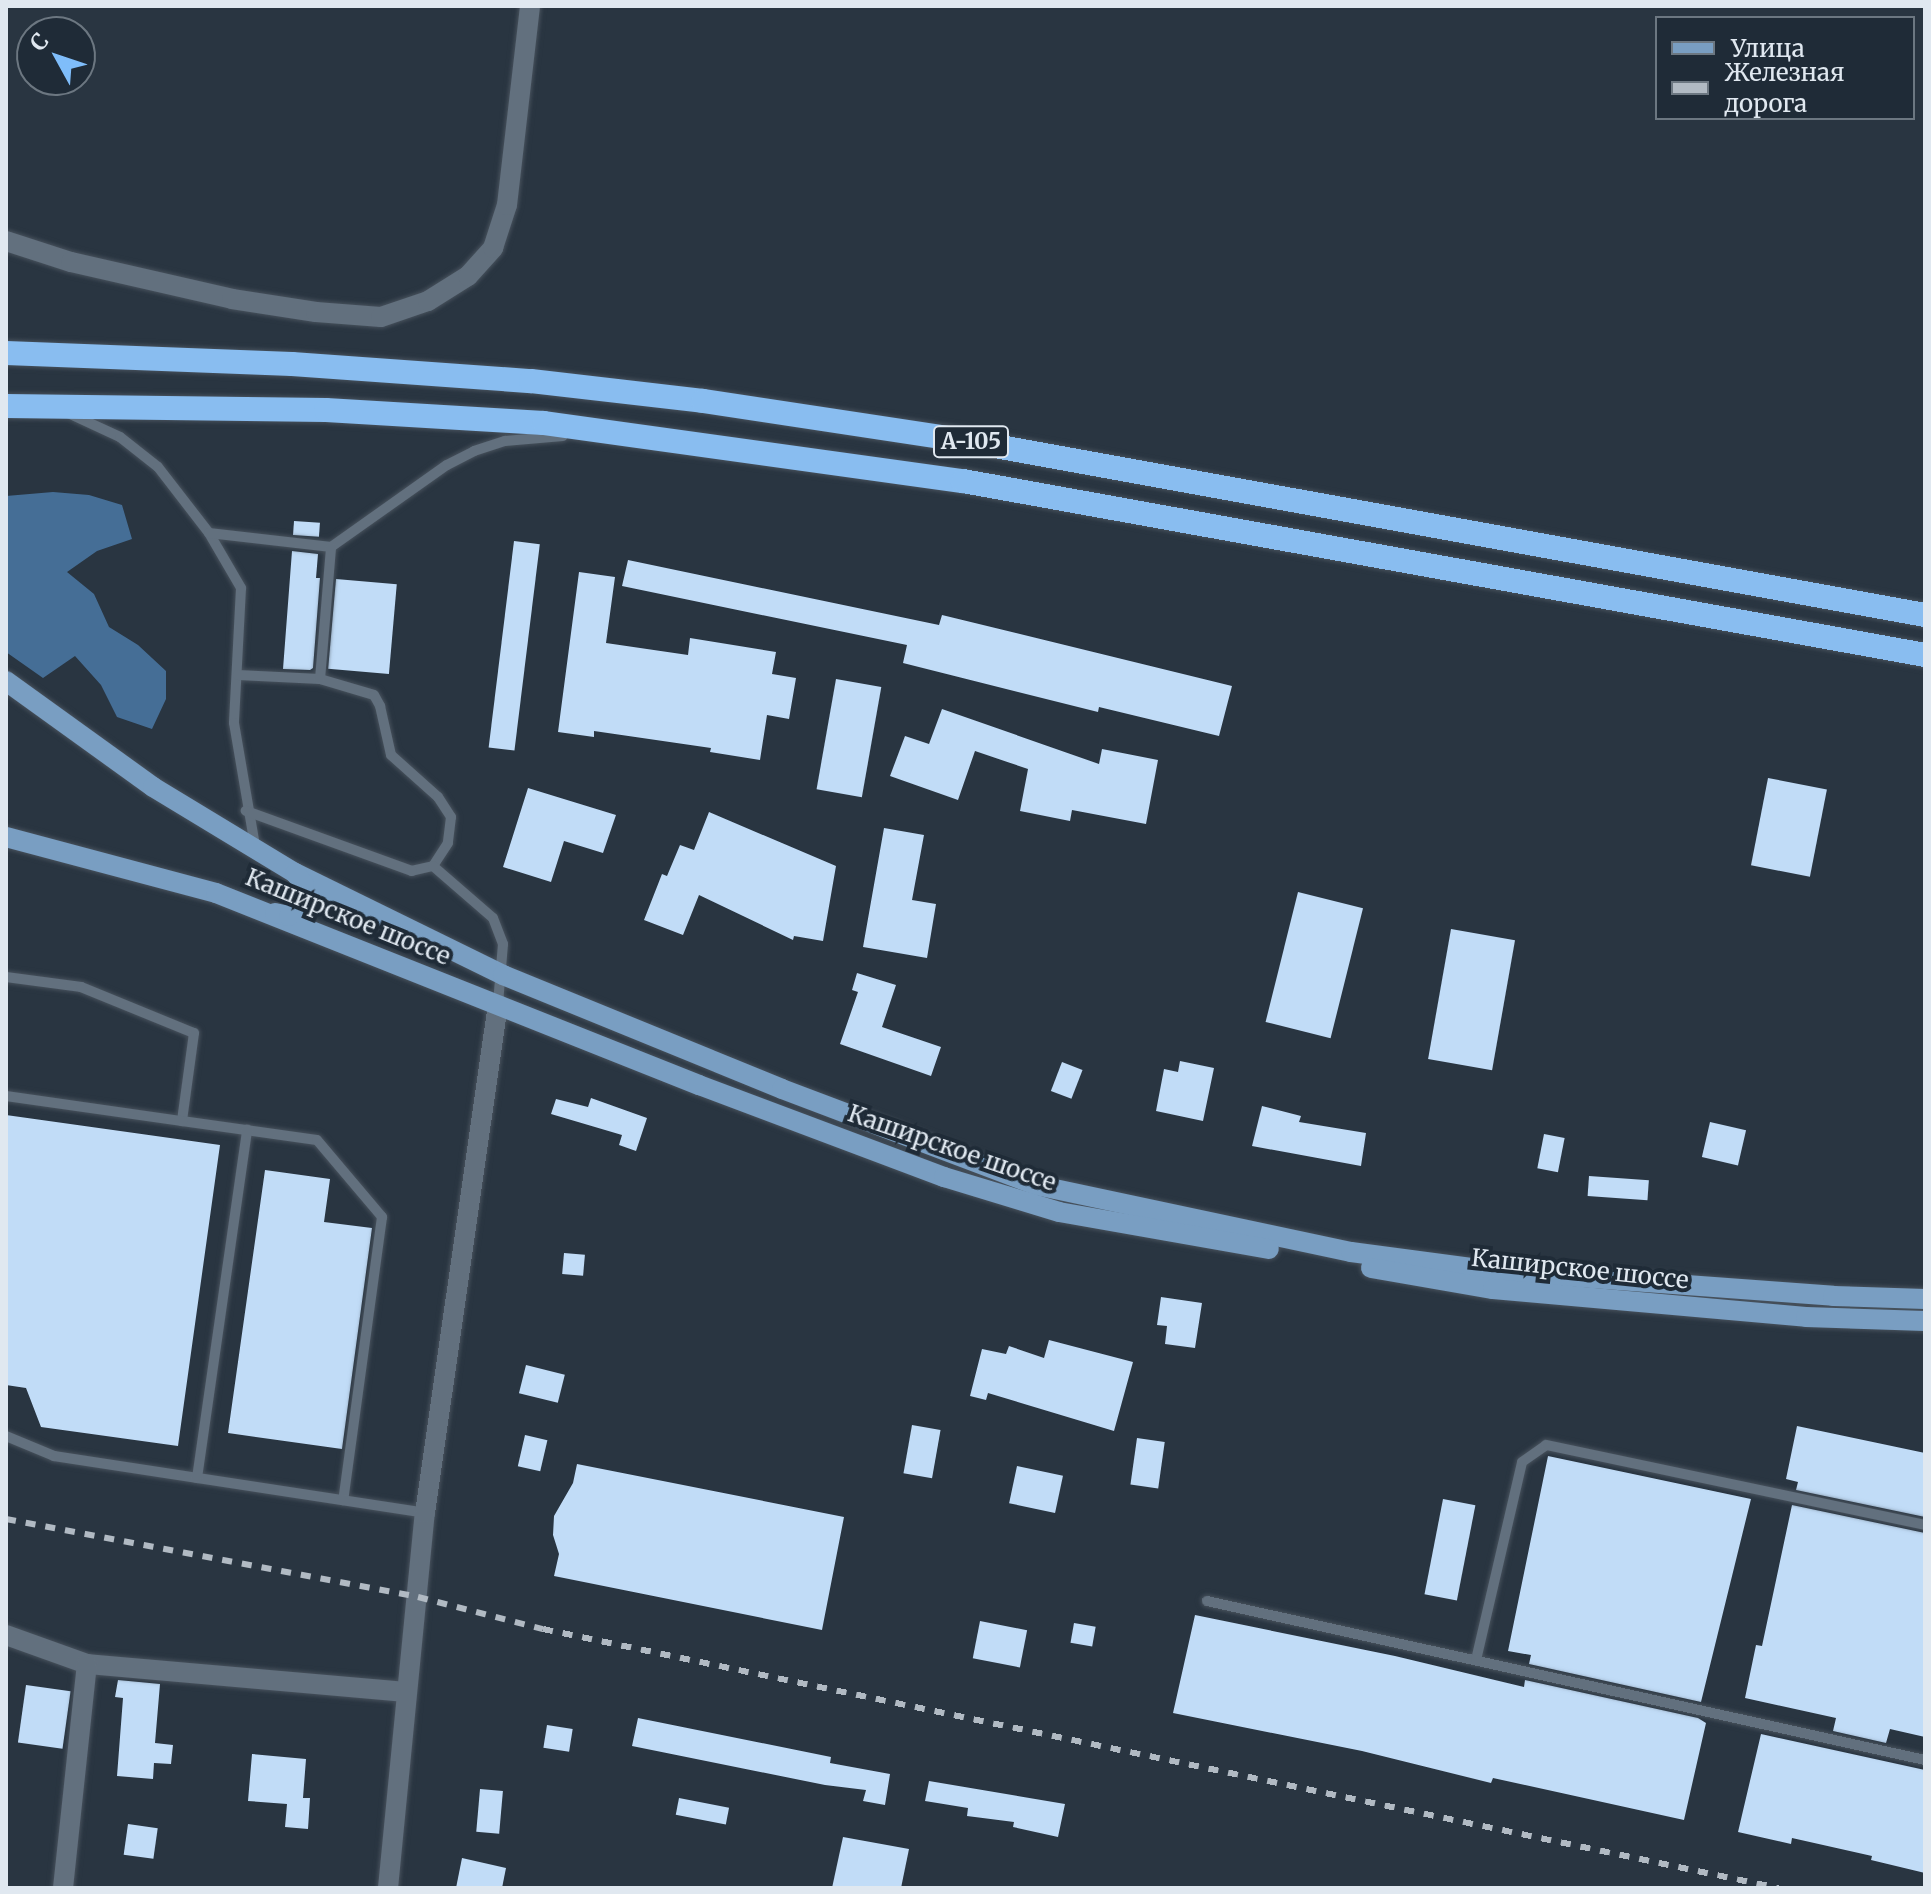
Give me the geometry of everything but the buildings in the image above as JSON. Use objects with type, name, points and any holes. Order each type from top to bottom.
[{"type":"highway","name":"А-105","points":[[6,353],[292,364],[531,381],[703,401],[973,442],[1925,615]]},
{"type":"highway","name":"А-105","points":[[6,406],[438,414],[660,439],[963,481],[1925,655]]},
{"type":"main road","name":"Каширское шоссе","points":[[6,681],[153,787],[295,873],[503,975],[918,1142],[1036,1185],[1155,1213],[1351,1252],[1496,1271],[1833,1296],[1925,1299]]},
{"type":"main road","name":"Каширское шоссе","points":[[6,837],[203,889],[944,1177],[1059,1212],[1493,1289],[1806,1317],[1925,1321]]},
{"type":"main road","points":[[267,912],[289,916],[304,904],[306,894],[295,873]]},
{"type":"street","points":[[6,241],[86,266],[232,299],[316,312],[381,317],[428,301],[468,276],[493,248],[507,205],[530,6]]},
{"type":"street","points":[[388,1888],[425,1513],[498,1004]]},
{"type":"street","points":[[6,1635],[87,1664],[405,1692]]},
{"type":"street","points":[[63,1888],[87,1664]]},
{"type":"lane","points":[[51,406],[120,437],[158,467],[209,533],[241,588],[234,723],[246,811],[255,846]]},
{"type":"lane","points":[[209,533],[331,547],[447,465],[505,441],[557,436],[660,439]]},
{"type":"lane","points":[[320,679],[331,547]]},
{"type":"lane","points":[[238,675],[320,679],[374,695],[380,706],[391,755],[444,804],[451,817],[448,843],[433,866],[412,871],[246,811]]},
{"type":"lane","points":[[433,866],[493,918],[503,944],[503,975],[498,1004]]},
{"type":"lane","points":[[6,977],[81,987],[194,1033],[182,1121]]},
{"type":"lane","points":[[6,1096],[317,1140],[382,1217],[343,1500]]},
{"type":"lane","points":[[197,1478],[247,1130]]},
{"type":"lane","points":[[6,1436],[54,1456],[425,1513]]},
{"type":"lane","points":[[1476,1660],[1522,1462],[1546,1445],[1925,1525]]},
{"type":"lane","points":[[1207,1601],[1925,1760]]},
{"type":"shaded area","points":[[53,492],[89,495],[122,505],[132,539],[97,551],[67,572],[94,594],[109,627],[138,645],[166,671],[166,699],[152,729],[117,717],[101,685],[75,656],[43,678],[6,652],[6,496]]},
{"type":"railway","points":[[6,1519],[418,1597],[543,1629],[1778,1888]]}]
